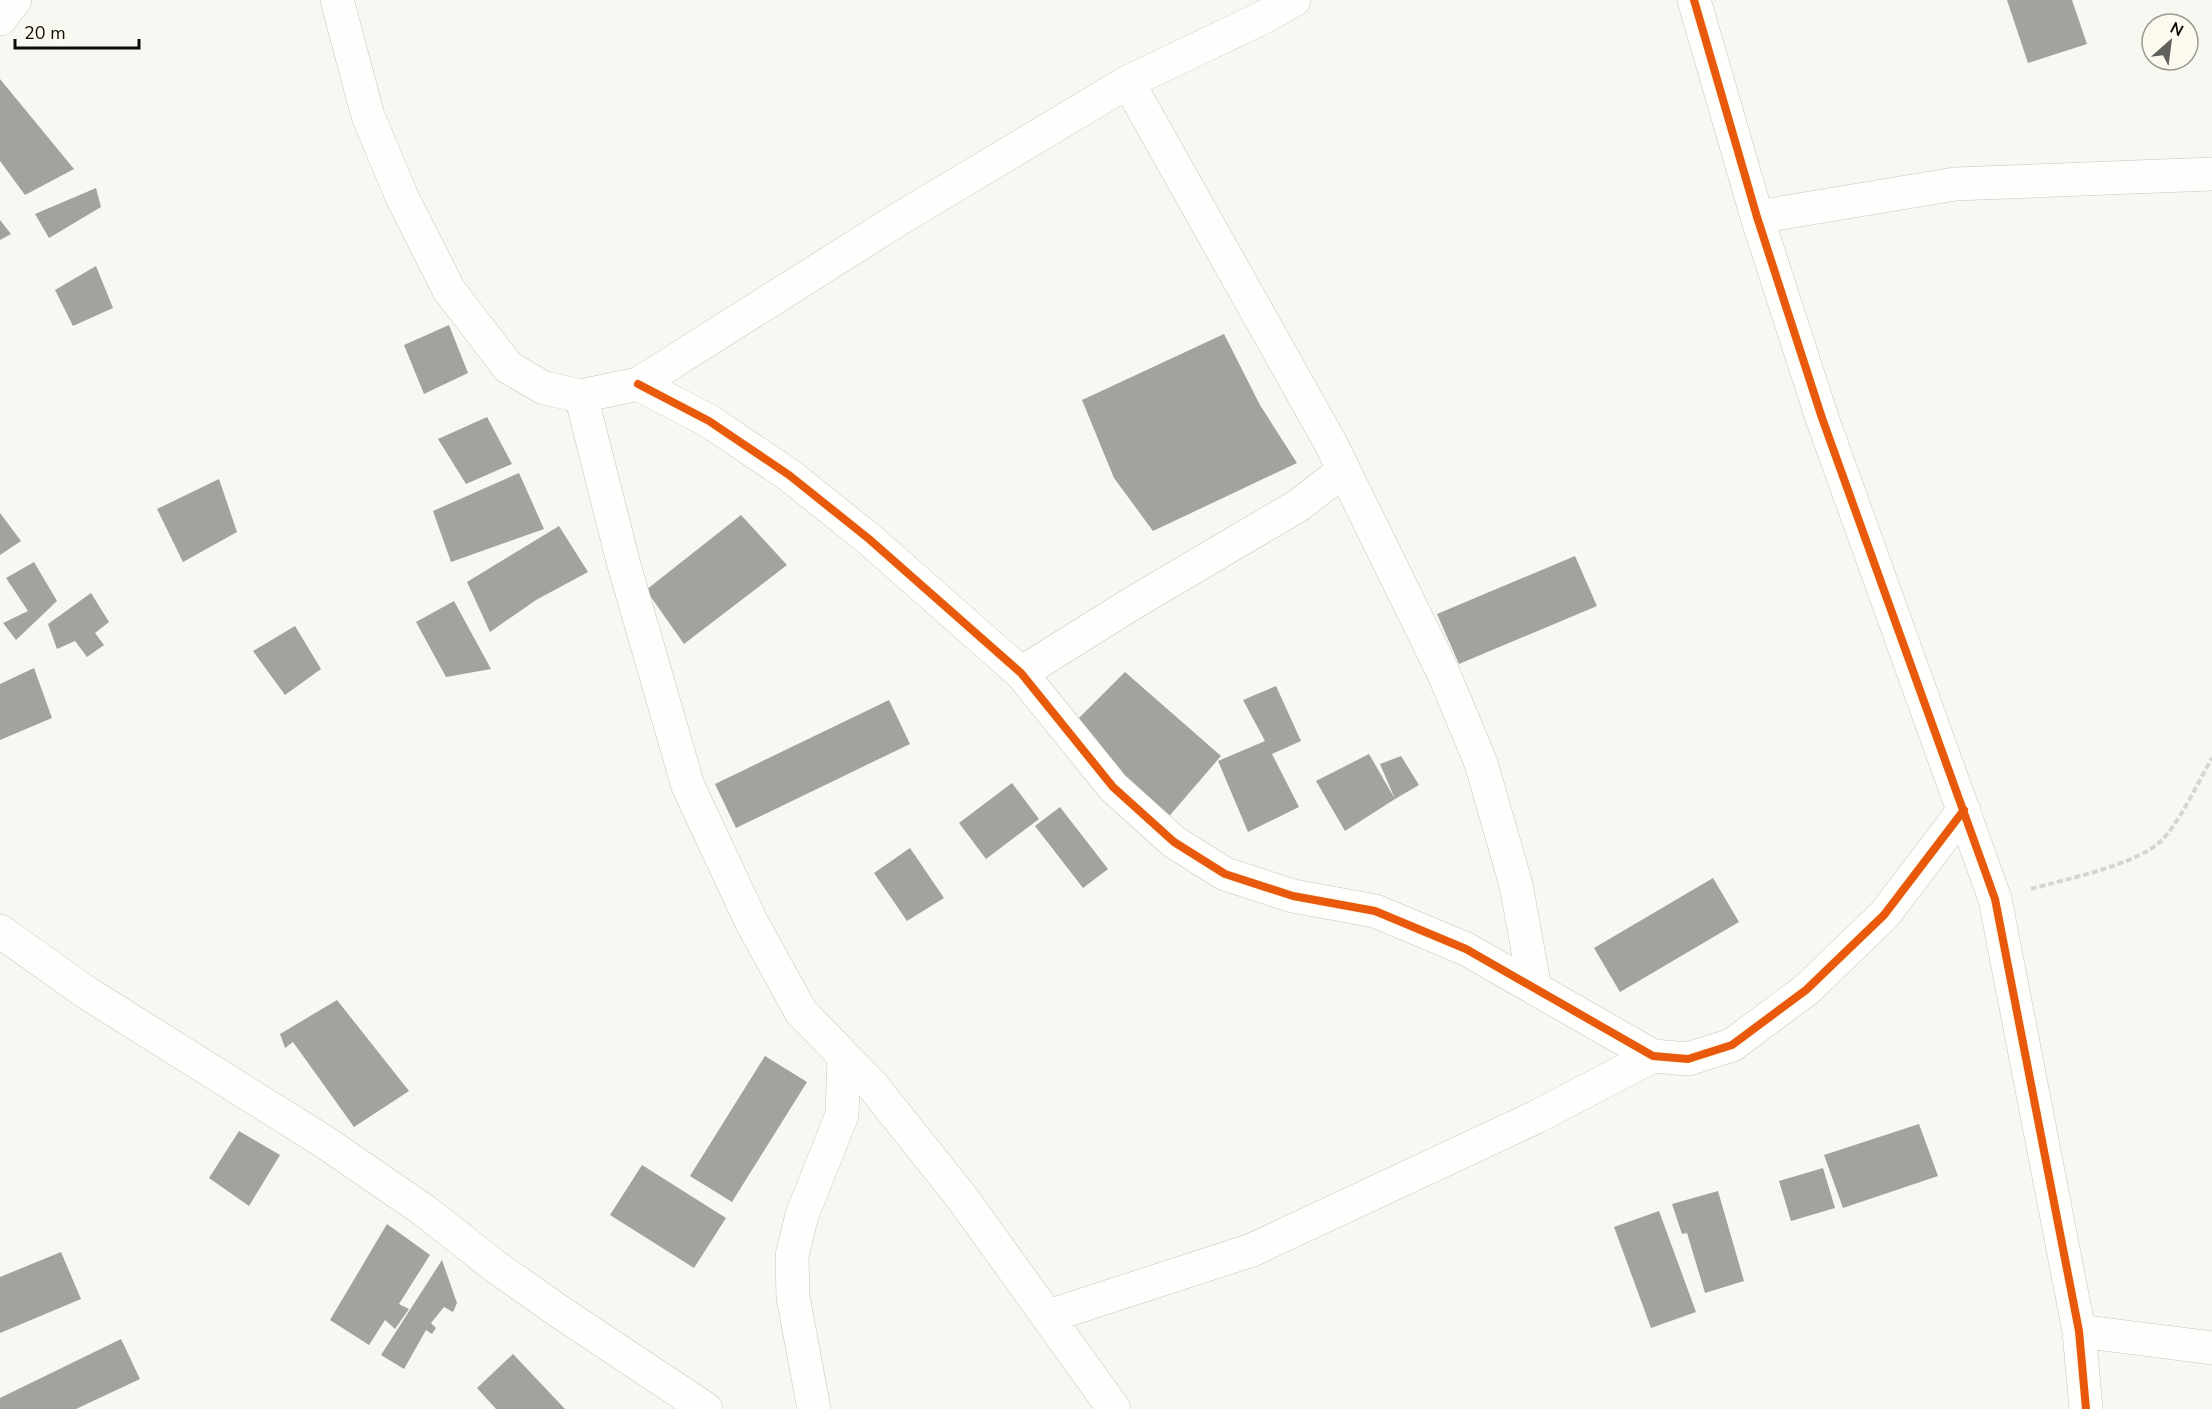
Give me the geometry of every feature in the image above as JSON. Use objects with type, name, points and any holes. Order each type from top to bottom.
[{"type":"street","points":[[0,19],[15,0]]},
{"type":"street","points":[[337,0],[368,116],[402,197],[449,290],[508,367],[544,388],[580,396],[638,384],[899,219],[1128,82],[1262,18],[1294,0]]},
{"type":"street","points":[[1694,0],[1757,216],[1822,418],[1995,899],[2079,1331],[2086,1409]]},
{"type":"street","points":[[1128,82],[1344,470],[1443,672],[1481,763],[1516,885],[1535,989]]},
{"type":"street","points":[[1757,216],[1955,184],[2212,174]]},
{"type":"street","points":[[638,384],[709,421],[789,475],[869,539],[1021,672],[1113,787],[1174,842],[1225,874],[1293,896],[1375,912],[1466,949],[1653,1056],[1688,1059],[1732,1045],[1806,990],[1884,915],[1964,810]]},
{"type":"street","points":[[580,396],[624,565],[688,786],[751,921],[801,1012],[872,1084],[963,1199],[1114,1409]]},
{"type":"street","points":[[1021,672],[1299,505],[1344,470]]},
{"type":"street","points":[[0,931],[87,993],[323,1141],[425,1211],[496,1267],[560,1312],[706,1409]]},
{"type":"street","points":[[1049,1316],[1252,1250],[1536,1118],[1653,1056]]},
{"type":"street","points":[[814,1409],[794,1297],[792,1256],[802,1215],[842,1115],[844,1057]]},
{"type":"street","points":[[2079,1331],[2212,1348]]},
{"type":"path","points":[[1995,899],[2136,858],[2161,841],[2212,758]]},
{"type":"building","points":[[2007,0],[2072,0],[2087,44],[2028,63]]},
{"type":"building","points":[[0,79],[74,169],[25,195],[0,161]]},
{"type":"building","points":[[96,188],[101,207],[49,238],[35,214]]},
{"type":"building","points":[[0,220],[11,234],[0,240]]},
{"type":"building","points":[[96,266],[113,308],[73,326],[55,290]]},
{"type":"building","points":[[449,325],[468,373],[424,394],[404,345]]},
{"type":"building","points":[[1224,334],[1260,405],[1297,463],[1153,531],[1114,478],[1082,400]]},
{"type":"building","points":[[487,417],[512,464],[466,484],[438,439]]},
{"type":"building","points":[[519,473],[544,529],[451,562],[433,511]]},
{"type":"building","points":[[219,479],[237,532],[183,562],[157,509]]},
{"type":"building","points":[[0,513],[21,541],[0,555]]},
{"type":"building","points":[[741,515],[787,565],[684,644],[646,590]]},
{"type":"building","points":[[559,526],[588,572],[536,600],[490,632],[467,582]]},
{"type":"building","points":[[1575,556],[1597,606],[1459,664],[1437,614]]},
{"type":"building","points":[[34,562],[57,601],[16,640],[3,623],[28,611],[6,578]]},
{"type":"building","points":[[91,593],[109,622],[95,633],[104,645],[87,657],[75,641],[57,649],[48,624]]},
{"type":"building","points":[[454,601],[491,669],[446,677],[416,622]]},
{"type":"building","points":[[295,626],[321,669],[285,695],[253,651]]},
{"type":"building","points":[[34,668],[52,718],[0,740],[0,684]]},
{"type":"building","points":[[1125,672],[1221,756],[1165,821],[1072,725]]},
{"type":"building","points":[[1276,686],[1301,741],[1272,754],[1299,807],[1248,832],[1218,761],[1265,741],[1243,700]]},
{"type":"building","points":[[889,700],[910,744],[736,828],[715,784]]},
{"type":"building","points":[[1369,754],[1395,799],[1345,831],[1316,781]]},
{"type":"building","points":[[1401,756],[1419,785],[1395,799],[1380,764]]},
{"type":"building","points":[[1012,783],[1039,819],[986,859],[959,823]]},
{"type":"building","points":[[1060,807],[1108,869],[1083,888],[1035,826]]},
{"type":"building","points":[[910,848],[944,898],[907,921],[874,873]]},
{"type":"building","points":[[1713,878],[1739,922],[1620,992],[1594,948]]},
{"type":"building","points":[[337,1000],[409,1091],[354,1127],[293,1042],[285,1048],[280,1034]]},
{"type":"building","points":[[765,1056],[807,1082],[732,1202],[690,1176]]},
{"type":"building","points":[[1919,1124],[1938,1176],[1843,1208],[1824,1155]]},
{"type":"building","points":[[239,1131],[280,1155],[249,1206],[209,1178]]},
{"type":"building","points":[[642,1165],[726,1218],[694,1268],[610,1215]]},
{"type":"building","points":[[1823,1168],[1835,1208],[1791,1221],[1779,1181]]},
{"type":"building","points":[[1718,1191],[1744,1281],[1705,1293],[1687,1233],[1682,1234],[1672,1204]]},
{"type":"building","points":[[1659,1211],[1696,1312],[1651,1328],[1614,1227]]},
{"type":"building","points":[[387,1224],[430,1255],[399,1304],[409,1309],[395,1329],[385,1320],[369,1345],[330,1320]]},
{"type":"building","points":[[61,1252],[81,1299],[0,1333],[0,1277]]},
{"type":"building","points":[[442,1260],[457,1303],[453,1312],[444,1307],[431,1323],[436,1328],[432,1334],[426,1330],[404,1369],[381,1355]]},
{"type":"building","points":[[121,1339],[140,1379],[76,1409],[0,1409],[0,1398]]},
{"type":"building","points":[[513,1354],[565,1409],[496,1409],[477,1388]]},
{"type":"cycle path","points":[[1694,0],[1757,217],[1822,418],[1995,899],[2079,1331],[2086,1409]]},
{"type":"cycle path","points":[[638,384],[709,421],[789,475],[869,539],[1021,673],[1113,787],[1174,842],[1225,874],[1293,896],[1375,911],[1466,949],[1653,1056],[1688,1059],[1732,1045],[1806,990],[1884,915],[1964,810]]}]
